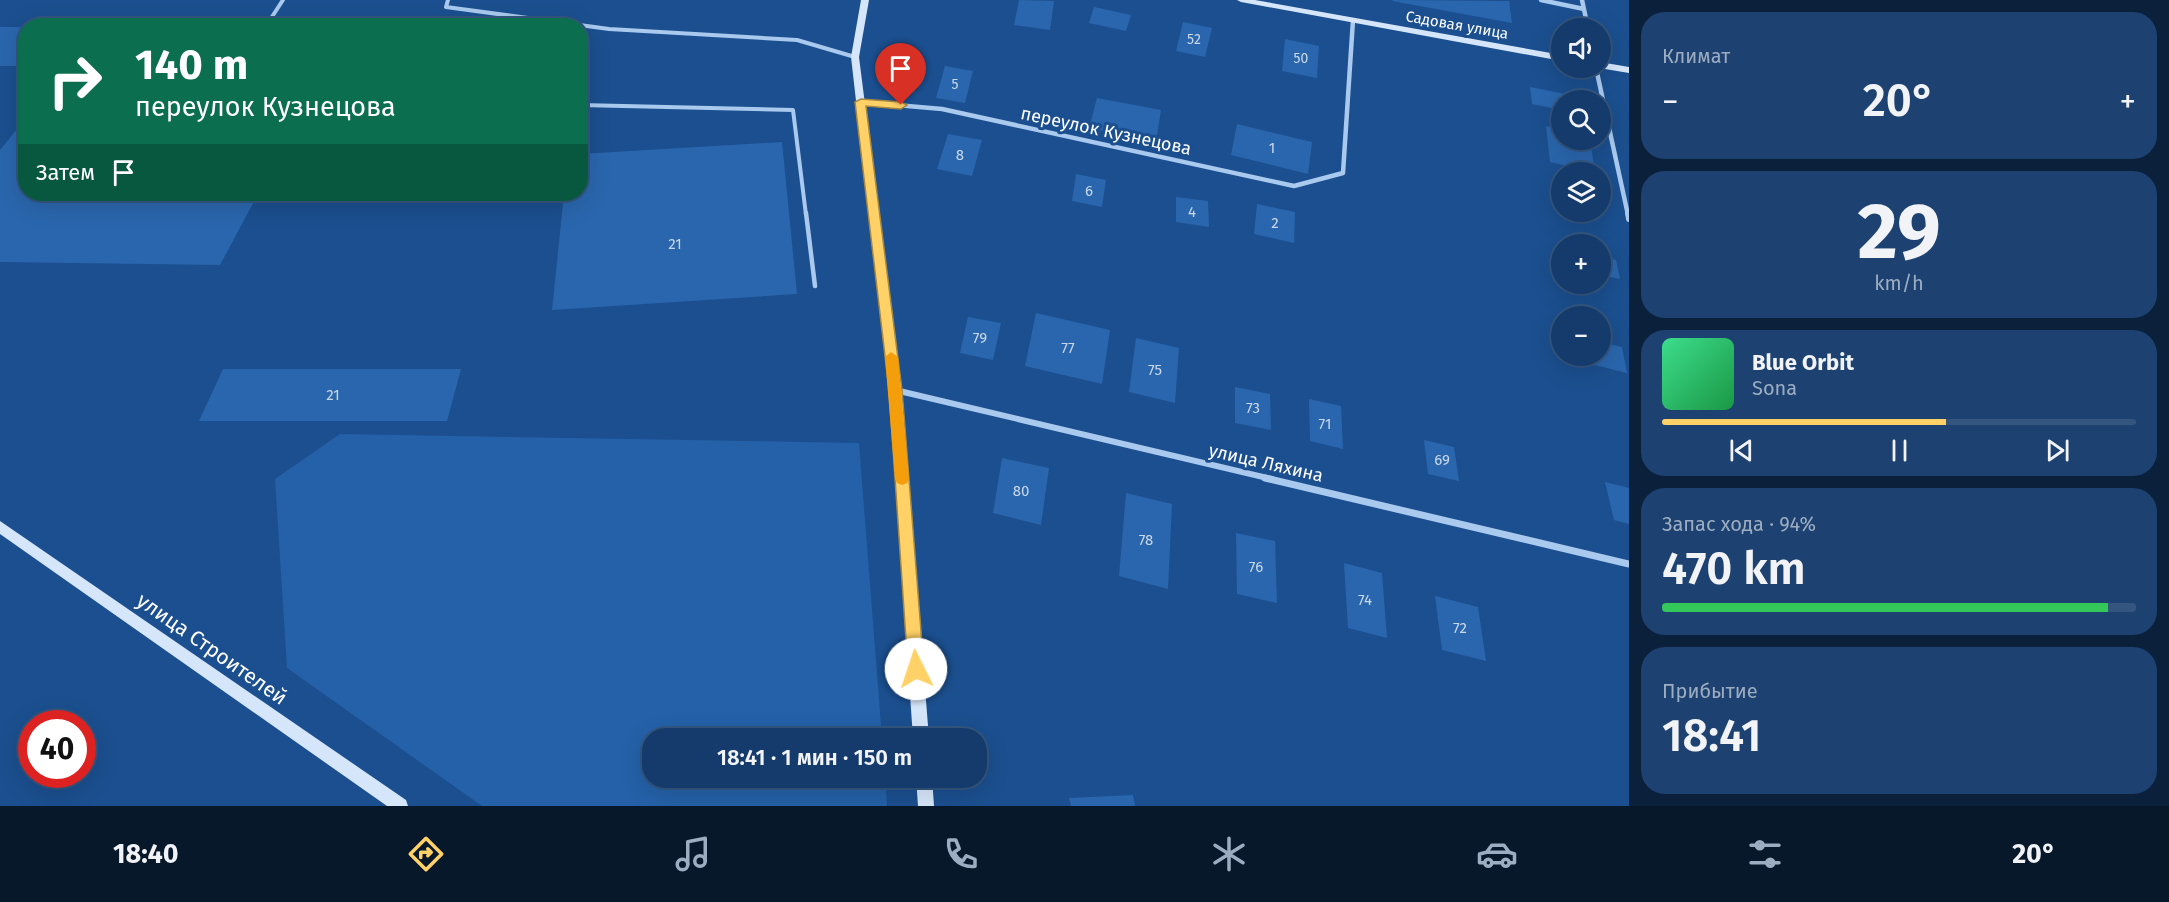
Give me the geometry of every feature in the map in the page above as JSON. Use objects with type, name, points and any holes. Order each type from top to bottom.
[{"type":"street","points":[[865,0],[855,57],[896,390],[920,728]]},
{"type":"street","name":"Садовая улица","points":[[1241,0],[1551,56]]},
{"type":"street","points":[[1541,0],[1584,9]]},
{"type":"street","points":[[1582,0],[1586,18]]},
{"type":"street","name":"переулок Кузнецова","points":[[861,102],[942,109],[1294,186],[1343,173],[1353,20]]},
{"type":"street","points":[[1611,67],[1629,70]]},
{"type":"street","points":[[1598,78],[1629,219]]},
{"type":"street","name":"улица Ляхина","points":[[896,390],[1629,564]]},
{"type":"street","name":"улица Строителей","points":[[0,526],[400,806]]},
{"type":"street","points":[[925,788],[926,806]]},
{"type":"lane","points":[[271,18],[283,0]]},
{"type":"lane","points":[[448,0],[446,7],[528,18]]},
{"type":"lane","points":[[588,26],[797,40],[855,57]]},
{"type":"lane","points":[[588,105],[793,110],[815,286]]},
{"type":"shaded area","points":[[340,434],[859,443],[881,728],[642,728],[642,788],[886,788],[887,806],[482,806],[287,668],[275,479]]},
{"type":"building","points":[[1019,0],[1054,1],[1050,30],[1014,25]]},
{"type":"building","points":[[1392,1],[1509,1],[1512,23]]},
{"type":"building","points":[[1094,7],[1131,15],[1126,31],[1089,23]]},
{"type":"building","points":[[1183,22],[1212,28],[1205,57],[1176,51]]},
{"type":"building","points":[[0,27],[18,27],[18,66],[0,66]]},
{"type":"building","points":[[1285,39],[1319,46],[1317,78],[1282,71]]},
{"type":"building","points":[[945,66],[973,71],[965,103],[936,98]]},
{"type":"building","points":[[1530,87],[1551,91],[1551,108],[1532,104]]},
{"type":"building","points":[[1097,98],[1161,110],[1156,142],[1089,128]]},
{"type":"building","points":[[1237,124],[1312,142],[1308,174],[1231,155]]},
{"type":"building","points":[[1546,126],[1551,127],[1551,150],[1592,150],[1593,162],[1551,162]]},
{"type":"building","points":[[18,128],[18,201],[254,201],[220,265],[0,262],[0,150]]},
{"type":"building","points":[[948,134],[982,140],[972,176],[937,169]]},
{"type":"building","points":[[782,142],[797,294],[552,310],[563,201],[588,201],[588,154]]},
{"type":"building","points":[[1076,174],[1106,180],[1102,207],[1072,201]]},
{"type":"building","points":[[1176,197],[1208,201],[1209,227],[1176,222]]},
{"type":"building","points":[[1257,204],[1295,212],[1294,243],[1254,234]]},
{"type":"building","points":[[1611,259],[1616,260],[1620,279],[1611,277]]},
{"type":"building","points":[[1036,313],[1110,330],[1102,384],[1025,366]]},
{"type":"building","points":[[968,317],[1001,323],[993,360],[960,353]]},
{"type":"building","points":[[1136,338],[1179,348],[1175,403],[1129,392]]},
{"type":"building","points":[[1611,344],[1622,347],[1627,373],[1599,366],[1611,366]]},
{"type":"building","points":[[223,369],[461,369],[447,421],[199,421]]},
{"type":"building","points":[[1235,387],[1270,394],[1271,430],[1235,423]]},
{"type":"building","points":[[1309,399],[1341,406],[1343,449],[1310,441]]},
{"type":"building","points":[[1424,440],[1454,447],[1459,481],[1428,474]]},
{"type":"building","points":[[1002,458],[1049,468],[1041,525],[993,513]]},
{"type":"building","points":[[1605,482],[1629,488],[1629,524],[1614,520]]},
{"type":"building","points":[[1126,493],[1172,504],[1168,589],[1119,576]]},
{"type":"building","points":[[1236,533],[1275,541],[1277,603],[1237,594]]},
{"type":"building","points":[[1344,563],[1382,573],[1387,638],[1348,628]]},
{"type":"building","points":[[1435,596],[1478,607],[1486,661],[1442,650]]},
{"type":"building","points":[[1133,795],[1135,806],[1071,806],[1069,798]]},
{"type":"slow traffic","points":[[891,357],[896,390],[902,479]]},
{"type":"route","points":[[901,105],[861,102],[896,390],[916,669]]}]
